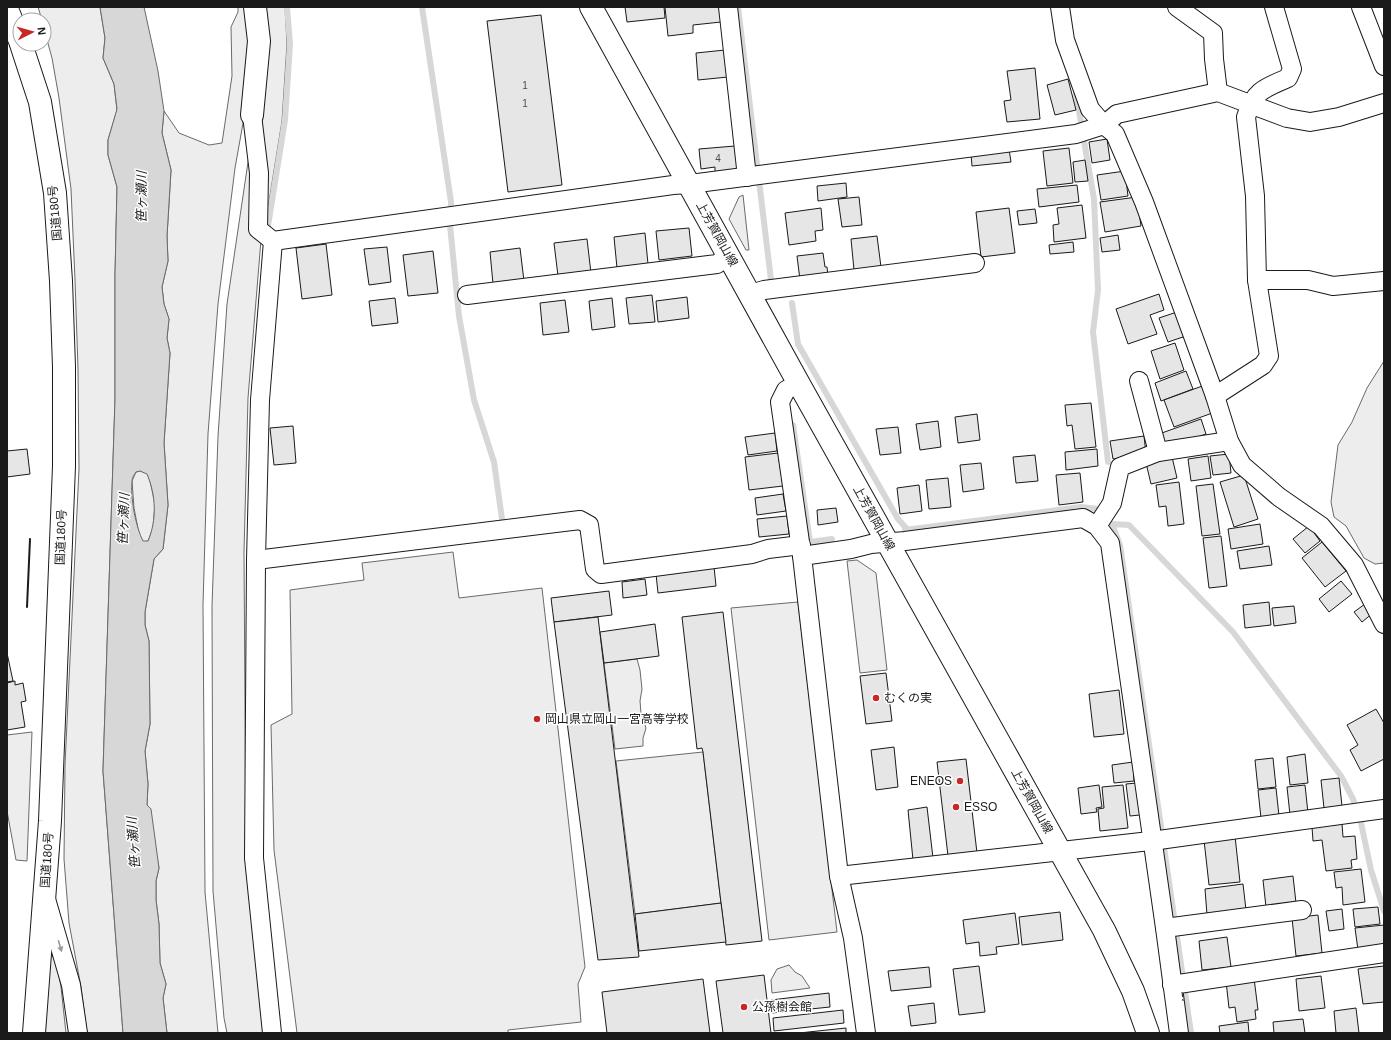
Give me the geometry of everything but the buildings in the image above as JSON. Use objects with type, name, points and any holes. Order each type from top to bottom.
[{"type":"main road","points":[[252,115],[259,41],[255,7]]},
{"type":"main road","name":"上芳賀岡山線","points":[[591,7],[799,384],[1104,930],[1133,991],[1148,1033]]},
{"type":"main road","name":"国道180号","points":[[7,9],[12,22]]},
{"type":"main road","name":"国道180号","points":[[23,52],[40,102],[55,193],[61,281],[64,368],[64,466],[50,821],[34,1033]]},
{"type":"street","points":[[728,7],[753,176]]},
{"type":"street","points":[[1060,7],[1065,40],[1090,109],[1104,125],[1115,134],[1144,202],[1215,396],[1229,442],[1242,465],[1279,497],[1321,526],[1354,565],[1384,624]]},
{"type":"street","points":[[1177,7],[1213,33],[1218,92]]},
{"type":"street","points":[[1215,396],[1263,365],[1269,356],[1257,280],[1255,196],[1246,117],[1250,104],[1258,93],[1270,85],[1288,78],[1292,69],[1274,7]]},
{"type":"street","points":[[1361,7],[1384,66]]},
{"type":"street","points":[[267,236],[450,216],[673,185],[1076,134],[1104,125],[1117,114],[1218,92],[1287,118],[1310,122],[1339,117],[1384,103]]},
{"type":"street","points":[[252,115],[267,236],[260,400],[256,560],[254,858],[272,1033]]},
{"type":"street","points":[[467,295],[717,264],[729,255]]},
{"type":"street","points":[[750,294],[764,290],[975,263]]},
{"type":"street","points":[[1257,280],[1308,280],[1332,286],[1384,281]]},
{"type":"street","points":[[1139,381],[1158,452]]},
{"type":"street","points":[[799,384],[786,390],[780,402],[806,552],[845,875],[866,1033]]},
{"type":"street","points":[[1097,526],[1112,503],[1120,467],[1158,452],[1229,442]]},
{"type":"street","points":[[256,560],[580,520],[589,525],[595,569],[601,574],[752,554],[768,549],[806,552],[851,548],[871,544],[1083,518],[1097,526],[1110,543],[1160,840],[1181,983],[1179,1033]]},
{"type":"street","points":[[845,875],[1160,840],[1359,814],[1384,809]]},
{"type":"street","points":[[45,895],[71,985],[78,1033]]},
{"type":"street","points":[[1173,927],[1302,910]]},
{"type":"street","points":[[1181,983],[1384,953]]},
{"type":"shaded area","points":[[38,7],[100,7],[105,38],[103,58],[114,84],[117,110],[108,140],[108,155],[117,187],[115,399],[103,771],[123,1033],[87,1033],[81,987],[69,923],[64,859],[65,765],[79,469],[78,369],[71,189],[59,98],[50,52],[52,52],[52,12],[40,12]]},
{"type":"shaded area","points":[[238,7],[249,7],[245,112],[235,168],[218,304],[208,434],[203,605],[205,892],[218,1033],[167,1033],[163,998],[166,984],[160,963],[159,924],[156,900],[156,881],[159,868],[147,805],[148,784],[145,751],[150,724],[149,641],[145,625],[145,612],[154,559],[163,549],[168,505],[164,443],[170,353],[167,338],[169,319],[164,304],[162,287],[168,261],[167,236],[171,170],[162,133],[164,111],[179,133],[209,145],[222,143],[232,76],[231,27],[238,12]]},
{"type":"shaded area","points":[[258,7],[285,7],[287,44],[282,121],[267,214],[264,223]]},
{"type":"shaded area","points":[[251,142],[261,240],[248,398],[244,552],[246,859],[264,1033],[227,1033],[224,1018],[213,891],[212,606],[218,436],[227,304]]},
{"type":"shaded area","points":[[743,195],[749,250],[746,250],[729,219],[739,197]]},
{"type":"shaded area","points":[[1384,361],[1384,563],[1375,564],[1364,558],[1346,526],[1334,517],[1331,502],[1338,445],[1352,422],[1367,388]]},
{"type":"shaded area","points":[[140,471],[147,473],[155,504],[153,528],[148,541],[143,542],[139,534],[134,508],[132,481],[136,472]]},
{"type":"shaded area","points":[[453,552],[459,598],[542,588],[585,967],[578,984],[581,1022],[508,1030],[508,1033],[297,1033],[274,850],[271,725],[292,714],[290,590],[364,580],[362,563]]},
{"type":"shaded area","points":[[857,560],[876,573],[887,670],[860,673],[847,561]]},
{"type":"shaded area","points":[[798,602],[837,932],[769,940],[731,608]]},
{"type":"shaded area","points":[[637,659],[642,689],[640,701],[641,713],[646,728],[643,738],[643,746],[615,749],[604,663]]},
{"type":"shaded area","points":[[32,732],[27,861],[16,860],[7,811],[7,735]]},
{"type":"shaded area","points":[[703,752],[721,903],[635,914],[616,761]]},
{"type":"shaded area","points":[[49,949],[57,965],[66,1033],[43,1033]]},
{"type":"shaded area","points":[[789,965],[795,972],[802,976],[810,988],[772,993],[771,980],[777,969]]},
{"type":"water","name":"笹ヶ瀬川","points":[[100,7],[144,7],[158,71],[164,111],[162,133],[171,170],[167,236],[168,261],[162,287],[164,304],[169,319],[167,338],[170,353],[164,443],[168,505],[163,549],[154,559],[145,612],[145,625],[149,641],[150,724],[145,751],[148,784],[147,805],[151,809],[159,868],[156,881],[156,900],[159,924],[160,963],[166,984],[163,998],[167,1033],[123,1033],[103,771],[115,399],[117,187],[108,155],[108,140],[117,109],[114,84],[103,58],[105,38]],"holes":[[[140,471],[147,474],[154,499],[154,516],[148,541],[143,541],[134,512],[132,481],[136,472]]]},
{"type":"waterway","points":[[267,232],[285,120],[290,44],[287,7]]},
{"type":"waterway","points":[[422,7],[451,202],[450,225],[459,316],[474,400],[494,462],[502,519]]},
{"type":"waterway","points":[[738,7],[771,280]]},
{"type":"waterway","points":[[1076,94],[1081,122]]},
{"type":"waterway","points":[[1084,141],[1094,199],[1098,290],[1093,332],[1108,462]]},
{"type":"waterway","points":[[792,303],[798,344],[898,519],[908,530]]},
{"type":"waterway","points":[[793,425],[810,542],[832,539]]},
{"type":"waterway","points":[[905,530],[1081,507],[1098,509]]},
{"type":"waterway","points":[[1191,1033],[1120,545],[1112,524],[1129,525],[1233,632],[1341,776],[1353,799],[1361,823],[1371,870],[1384,911]]},
{"type":"waterway","points":[[810,542],[811,554]]},
{"type":"fence","points":[[1182,992],[1183,1001]]},
{"type":"wall","points":[[27,607],[30,539]]},
{"type":"place","name":"むくの実","points":[[876,698]]},
{"type":"place","name":"岡山県立岡山一宮高等学校","points":[[537,719]]},
{"type":"place","name":"ENEOS","points":[[960,781]]},
{"type":"place","name":"ESSO","points":[[956,807]]},
{"type":"place","name":"公孫樹会館","points":[[744,1007]]}]
